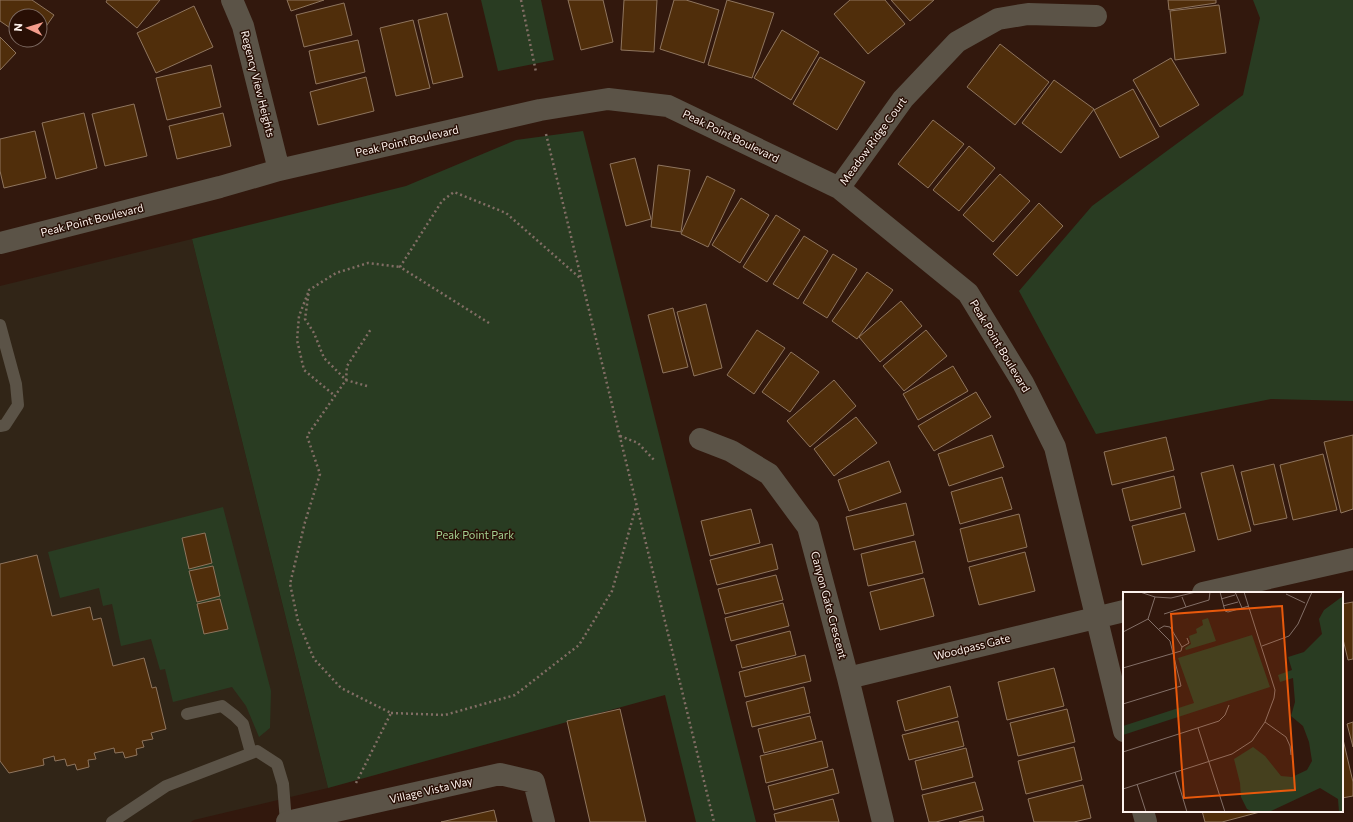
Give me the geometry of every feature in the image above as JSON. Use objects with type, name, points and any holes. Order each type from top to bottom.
[{"type":"street","name":"Regency View Heights","points":[[232,0],[243,26],[279,170]]},
{"type":"street","name":"Meadow Ridge Court","points":[[839,188],[903,98],[957,42],[998,19],[1028,14],[1096,16]]},
{"type":"street","name":"Peak Point Boulevard","points":[[0,244],[220,187],[279,170],[540,110],[608,99],[668,106],[839,188],[968,293],[1023,383],[1055,448],[1123,727]]},
{"type":"street","name":"Canyon Gate Crescent","points":[[700,439],[731,451],[769,474],[808,526],[848,678],[883,822]]},
{"type":"street","points":[[1207,592],[1353,559]]},
{"type":"street","name":"Woodpass Gate","points":[[848,678],[1123,611]]},
{"type":"street","name":"Village Vista Way","points":[[287,822],[500,774],[534,782],[544,822]]},
{"type":"street","points":[[1143,812],[1146,822]]},
{"type":"lane","points":[[0,325],[16,384],[18,405],[5,425],[0,426]]},
{"type":"lane","points":[[187,714],[222,706],[243,724],[251,753]]},
{"type":"lane","points":[[112,822],[166,786],[257,751],[277,764],[283,784],[287,822]]},
{"type":"path","points":[[521,0],[536,72]]},
{"type":"path","points":[[546,134],[714,822]]},
{"type":"path","points":[[400,267],[442,201],[454,192],[506,213],[581,279]]},
{"type":"path","points":[[335,396],[304,370],[296,340],[298,316],[309,290],[336,273],[368,263],[400,267],[489,323]]},
{"type":"path","points":[[309,290],[306,319],[314,333],[324,358],[346,380],[367,386]]},
{"type":"path","points":[[371,329],[347,366],[346,380],[307,436],[320,474],[305,522],[290,584],[298,622],[314,659],[341,688],[391,713],[445,715],[515,696],[579,645],[612,591],[636,505]]},
{"type":"path","points":[[619,436],[638,443],[655,461]]},
{"type":"path","points":[[355,785],[391,713]]},
{"type":"shaded area","points":[[192,239],[328,788],[194,820],[191,822],[0,822],[0,286]]},
{"type":"green space","points":[[481,0],[541,0],[554,60],[498,71]]},
{"type":"green space","points":[[1253,0],[1353,0],[1353,401],[1271,399],[1096,434],[1019,291],[1092,206],[1243,95],[1260,18]]},
{"type":"green space","name":"Peak Point Park","points":[[583,131],[756,822],[696,822],[665,695],[328,788],[192,239],[406,186],[516,140]]},
{"type":"green space","points":[[223,507],[271,691],[270,728],[259,737],[246,706],[232,687],[173,702],[165,669],[160,670],[151,639],[121,646],[112,604],[103,606],[99,588],[60,598],[48,552]]},
{"type":"building","points":[[0,0],[32,0],[44,8],[8,8],[8,26],[0,21]]},
{"type":"building","points":[[107,0],[160,0],[137,28],[106,2]]},
{"type":"building","points":[[287,0],[324,0],[291,11]]},
{"type":"building","points":[[568,0],[603,0],[613,42],[581,50]]},
{"type":"building","points":[[624,0],[657,0],[654,52],[621,50]]},
{"type":"building","points":[[674,0],[686,0],[719,10],[704,63],[660,49]]},
{"type":"building","points":[[727,0],[774,13],[752,78],[708,65]]},
{"type":"building","points":[[850,0],[885,0],[905,24],[868,54],[834,14]]},
{"type":"building","points":[[891,0],[934,0],[910,21]]},
{"type":"building","points":[[1168,0],[1216,0],[1216,3],[1169,10]]},
{"type":"building","points":[[344,3],[352,35],[304,47],[296,15]]},
{"type":"building","points":[[1219,5],[1226,53],[1175,60],[1170,11]]},
{"type":"building","points":[[194,6],[213,47],[156,73],[137,33]]},
{"type":"building","points":[[48,11],[54,15],[48,24]]},
{"type":"building","points":[[447,13],[463,77],[433,84],[418,20]]},
{"type":"building","points":[[413,20],[430,88],[396,96],[380,28]]},
{"type":"building","points":[[782,30],[819,52],[791,100],[754,78]]},
{"type":"building","points":[[0,37],[8,45],[8,48],[11,48],[16,53],[0,70]]},
{"type":"building","points":[[358,40],[365,72],[316,84],[309,51]]},
{"type":"building","points":[[1000,44],[1049,82],[1015,125],[967,87]]},
{"type":"building","points":[[820,57],[865,82],[837,130],[793,104]]},
{"type":"building","points":[[1171,58],[1199,105],[1160,127],[1133,80]]},
{"type":"building","points":[[211,65],[221,107],[167,120],[156,78]]},
{"type":"building","points":[[366,77],[374,111],[318,125],[310,92]]},
{"type":"building","points":[[1054,80],[1094,109],[1061,153],[1022,123]]},
{"type":"building","points":[[1133,89],[1159,137],[1120,158],[1094,110]]},
{"type":"building","points":[[134,104],[147,156],[105,166],[92,114]]},
{"type":"building","points":[[84,113],[97,168],[56,179],[42,123]]},
{"type":"building","points":[[223,113],[231,146],[177,159],[169,126]]},
{"type":"building","points":[[933,120],[964,144],[928,188],[898,164]]},
{"type":"building","points":[[35,131],[46,178],[4,188],[0,171],[0,139]]},
{"type":"building","points":[[969,146],[995,168],[959,211],[933,190]]},
{"type":"building","points":[[635,158],[651,219],[626,226],[610,164]]},
{"type":"building","points":[[658,165],[690,170],[681,232],[651,227]]},
{"type":"building","points":[[1000,174],[1030,201],[993,242],[963,215]]},
{"type":"building","points":[[707,176],[735,190],[708,247],[681,234]]},
{"type":"building","points":[[741,198],[769,215],[740,263],[712,245]]},
{"type":"building","points":[[1039,203],[1063,226],[1017,276],[993,254]]},
{"type":"building","points":[[776,215],[800,230],[767,282],[743,267]]},
{"type":"building","points":[[804,236],[828,251],[798,299],[773,284]]},
{"type":"building","points":[[833,254],[857,269],[827,318],[803,303]]},
{"type":"building","points":[[867,272],[893,290],[857,339],[832,321]]},
{"type":"building","points":[[901,301],[922,326],[880,362],[859,337]]},
{"type":"building","points":[[706,304],[722,368],[694,376],[677,312]]},
{"type":"building","points":[[673,308],[688,367],[663,373],[648,315]]},
{"type":"building","points":[[757,330],[785,348],[754,394],[727,375]]},
{"type":"building","points":[[926,330],[947,356],[904,391],[883,366]]},
{"type":"building","points":[[791,352],[819,372],[790,412],[762,392]]},
{"type":"building","points":[[953,366],[968,391],[918,420],[903,394]]},
{"type":"building","points":[[834,380],[856,406],[810,447],[787,421]]},
{"type":"building","points":[[976,392],[991,417],[934,451],[918,426]]},
{"type":"building","points":[[856,417],[877,443],[834,476],[814,449]]},
{"type":"building","points":[[992,435],[1004,467],[949,486],[938,454]]},
{"type":"building","points":[[1353,435],[1353,509],[1341,513],[1324,442]]},
{"type":"building","points":[[1166,437],[1174,470],[1112,485],[1104,452]]},
{"type":"building","points":[[1323,454],[1337,510],[1293,520],[1280,465]]},
{"type":"building","points":[[889,461],[901,492],[849,511],[838,480]]},
{"type":"building","points":[[1274,464],[1287,518],[1254,525],[1241,472]]},
{"type":"building","points":[[1233,465],[1251,531],[1218,540],[1201,473]]},
{"type":"building","points":[[1174,476],[1181,508],[1130,521],[1122,489]]},
{"type":"building","points":[[1002,477],[1012,509],[960,524],[951,492]]},
{"type":"building","points":[[906,503],[914,535],[854,550],[846,517]]},
{"type":"building","points":[[751,509],[760,543],[710,556],[701,521]]},
{"type":"building","points":[[1185,513],[1195,551],[1142,565],[1132,526]]},
{"type":"building","points":[[1019,514],[1027,547],[968,562],[960,529]]},
{"type":"building","points":[[205,533],[212,563],[189,569],[182,538]]},
{"type":"building","points":[[915,541],[923,573],[868,586],[861,554]]},
{"type":"building","points":[[772,544],[778,569],[717,585],[710,560]]},
{"type":"building","points":[[1025,552],[1035,591],[979,605],[969,567]]},
{"type":"building","points":[[37,555],[52,616],[90,607],[93,620],[101,618],[113,666],[144,658],[152,688],[156,687],[166,729],[151,733],[153,739],[142,741],[144,747],[136,749],[137,755],[125,758],[123,752],[115,753],[114,748],[94,753],[96,759],[88,760],[89,767],[77,770],[75,764],[67,766],[65,759],[55,761],[54,756],[43,759],[44,765],[9,773],[0,761],[0,564]]},
{"type":"building","points":[[213,566],[220,596],[197,602],[189,571]]},
{"type":"building","points":[[776,575],[783,600],[725,614],[718,589]]},
{"type":"building","points":[[924,578],[934,616],[880,630],[870,592]]},
{"type":"building","points":[[220,599],[228,629],[204,634],[197,604]]},
{"type":"building","points":[[1353,602],[1353,659],[1348,660],[1343,639],[1343,604]]},
{"type":"building","points":[[783,603],[789,626],[731,641],[725,618]]},
{"type":"building","points":[[790,631],[796,655],[742,668],[736,645]]},
{"type":"building","points":[[805,655],[811,681],[745,697],[739,672]]},
{"type":"building","points":[[1054,668],[1064,706],[1007,720],[998,682]]},
{"type":"building","points":[[950,686],[958,717],[905,731],[897,701]]},
{"type":"building","points":[[804,687],[810,713],[752,727],[746,702]]},
{"type":"building","points":[[620,709],[646,822],[590,822],[567,721]]},
{"type":"building","points":[[1067,709],[1075,742],[1018,756],[1010,723]]},
{"type":"building","points":[[810,716],[816,739],[764,753],[758,729]]},
{"type":"building","points":[[958,721],[964,746],[909,760],[902,735]]},
{"type":"building","points":[[1353,722],[1353,747],[1347,724]]},
{"type":"building","points":[[1343,739],[1353,782],[1353,796],[1343,798]]},
{"type":"building","points":[[822,741],[828,767],[766,783],[760,756]]},
{"type":"building","points":[[1074,747],[1082,780],[1026,794],[1018,761]]},
{"type":"building","points":[[966,748],[973,777],[922,790],[915,761]]},
{"type":"building","points":[[833,769],[839,793],[774,810],[768,786]]},
{"type":"building","points":[[975,782],[983,810],[936,822],[929,822],[922,795]]},
{"type":"building","points":[[1083,785],[1091,818],[1074,822],[1034,822],[1028,799]]},
{"type":"building","points":[[833,799],[839,822],[776,822],[774,814]]},
{"type":"building","points":[[494,810],[497,822],[441,822]]},
{"type":"building","points":[[1202,812],[1260,812],[1222,822],[1205,822]]},
{"type":"building","points":[[983,816],[984,822],[959,822]]}]
